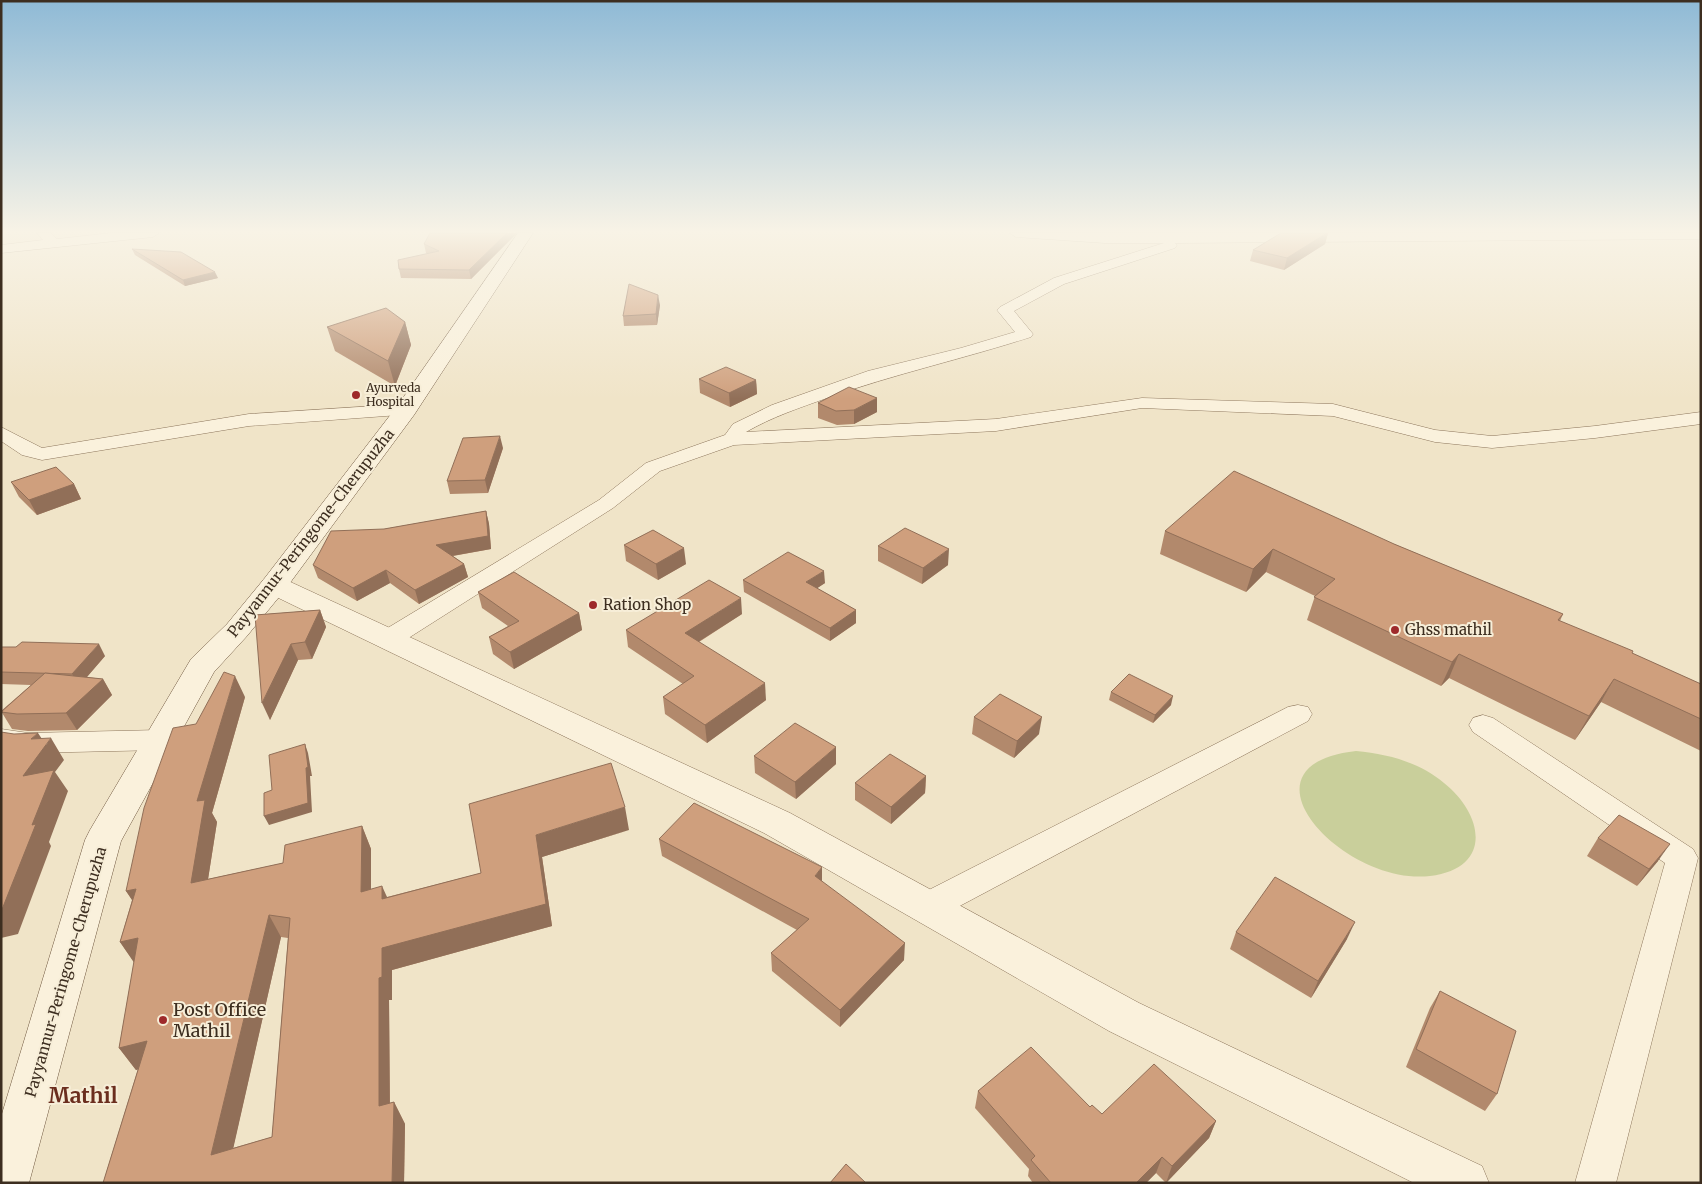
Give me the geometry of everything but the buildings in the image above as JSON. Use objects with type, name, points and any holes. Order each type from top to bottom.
[{"type":"main road","name":"Payyannur-Peringome-Cherupuzha","points":[[5,1183],[103,840],[202,666],[238,630],[274,585],[406,410],[489,288]]},
{"type":"main road","points":[[274,585],[390,638],[777,823],[1124,1017],[1465,1183]]},
{"type":"street","points":[[732,439],[740,428],[794,403],[874,375],[967,352],[1025,334],[1006,310],[1046,288]]},
{"type":"street","points":[[390,638],[606,504],[653,467],[732,439],[996,425],[1142,403],[1333,410],[1435,436],[1492,442],[1595,432],[1701,418]]},
{"type":"street","points":[[1,433],[17,446],[32,453],[42,454],[249,420],[406,410]]},
{"type":"street","points":[[927,907],[1298,714]]},
{"type":"street","points":[[1483,725],[1682,858],[1595,1183]]},
{"type":"street","points":[[1,739],[28,743],[160,740]]},
{"type":"green space","points":[[1356,751],[1380,754],[1414,764],[1444,783],[1457,796],[1468,810],[1474,824],[1476,839],[1473,851],[1464,863],[1450,871],[1430,876],[1397,874],[1364,863],[1335,845],[1313,822],[1301,799],[1302,778],[1319,761]]},
{"type":"place","name":"Ayurveda Hospital","points":[[356,395]]},
{"type":"place","name":"Ration Shop","points":[[593,605]]},
{"type":"place","name":"Ghss mathil","points":[[1395,630]]},
{"type":"place","name":"Post Office Mathil","points":[[163,1020]]},
{"type":"district","name":"Mathil","points":[[83,1096]]}]
